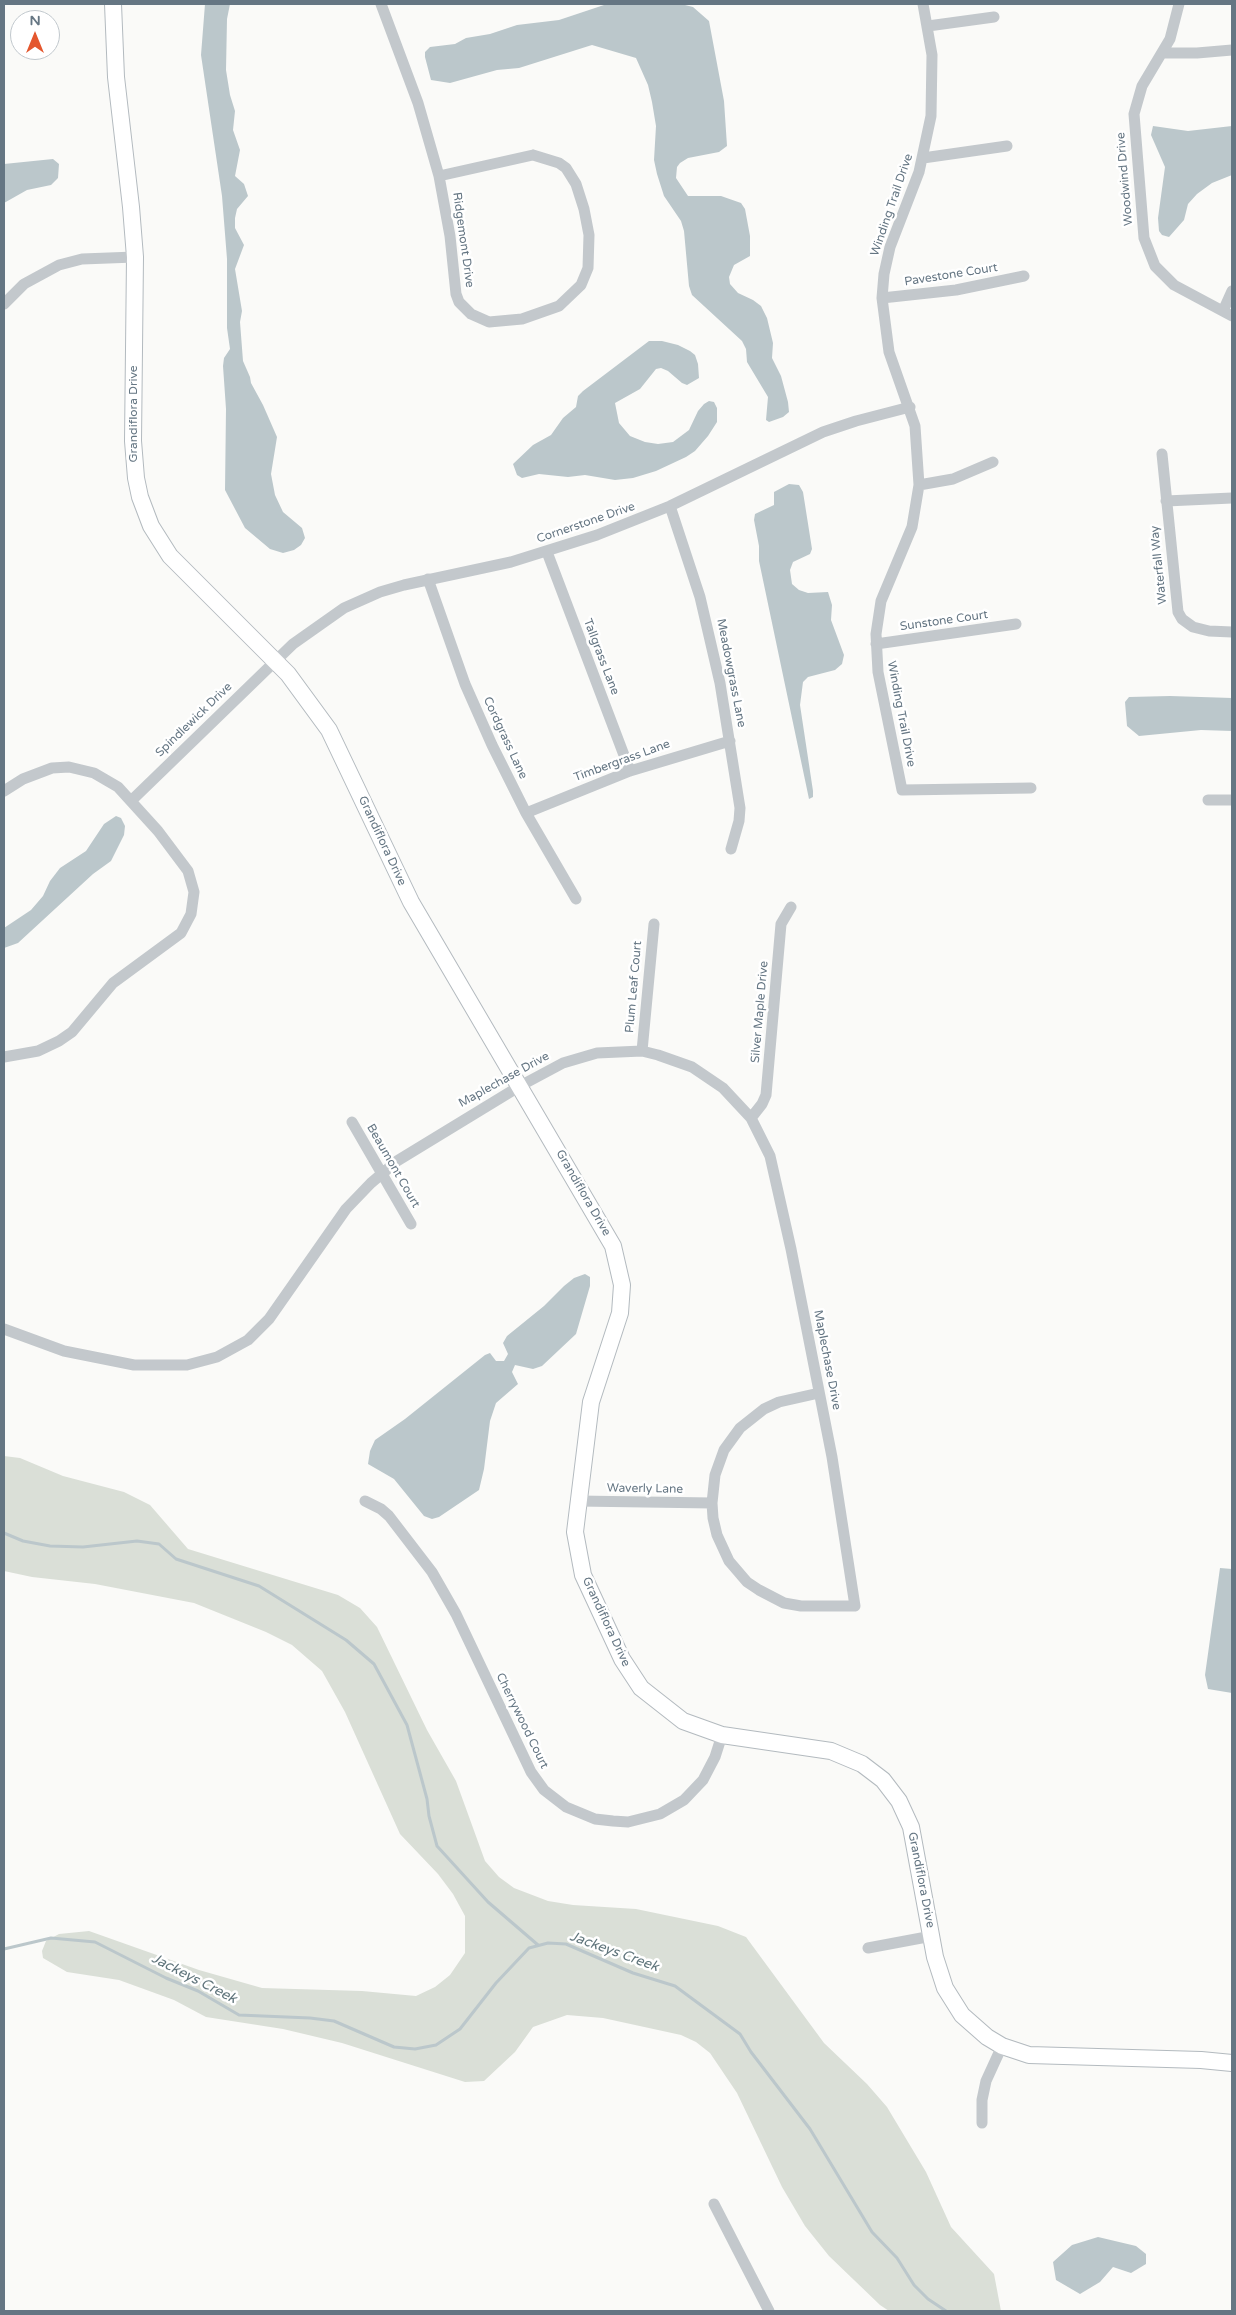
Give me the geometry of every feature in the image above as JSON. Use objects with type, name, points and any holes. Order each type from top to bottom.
[{"type":"street","name":"Grandiflora Drive","points":[[113,4],[116,77],[130,190],[135,257],[133,441],[136,478],[140,497],[151,526],[170,556],[276,660],[303,692],[329,730],[411,902],[608,1236],[617,1258],[621,1278],[620,1313],[591,1402],[575,1532],[583,1575],[627,1667],[642,1688],[668,1711],[691,1724],[722,1735],[831,1751],[862,1764],[883,1780],[899,1801],[911,1827],[939,1972],[953,2004],[974,2027],[1002,2046],[1029,2055],[1183,2059],[1232,2063]]},
{"type":"street","name":"Ridgemont Drive","points":[[381,4],[418,104],[439,176],[450,236],[454,286],[459,302],[471,314],[489,322],[522,319],[559,306],[575,292],[585,278],[588,268],[589,235],[581,197],[566,168],[552,159],[534,155],[439,176]]},
{"type":"street","name":"Winding Trail Drive","points":[[923,4],[932,55],[933,99],[923,158],[890,246],[884,274],[882,298],[889,352],[910,407],[917,437],[919,485],[912,526],[881,601],[876,625],[878,672],[902,790],[1032,788]]},
{"type":"street","name":"Woodwind Drive","points":[[1179,4],[1174,25],[1163,52],[1142,86],[1134,114],[1146,247],[1155,266],[1174,285],[1227,313]]},
{"type":"street","points":[[928,26],[994,18]]},
{"type":"street","points":[[1163,52],[1197,53],[1232,50]]},
{"type":"street","points":[[923,158],[1007,146]]},
{"type":"street","points":[[4,304],[24,284],[59,265],[82,259],[135,257]]},
{"type":"street","name":"Pavestone Court","points":[[882,298],[936,293],[1024,276]]},
{"type":"street","points":[[1227,313],[1232,291]]},
{"type":"street","name":"Cornerstone Drive","points":[[276,660],[311,630],[344,608],[380,592],[428,579],[480,570],[547,552],[633,522],[823,432],[910,407]]},
{"type":"street","name":"Waterfall Way","points":[[1162,454],[1178,612],[1192,627],[1209,631],[1232,632]]},
{"type":"street","points":[[919,485],[953,479],[993,462]]},
{"type":"street","points":[[1166,501],[1232,498]]},
{"type":"street","name":"Meadowgrass Lane","points":[[670,506],[692,571],[707,624],[730,741],[740,808],[737,833],[731,849]]},
{"type":"street","name":"Tallgrass Lane","points":[[547,552],[630,771]]},
{"type":"street","name":"Cordgrass Lane","points":[[428,579],[465,684],[492,745],[526,813],[576,899]]},
{"type":"street","name":"Sunstone Court","points":[[876,644],[1016,624]]},
{"type":"street","name":"Spindlewick Drive","points":[[132,800],[276,660]]},
{"type":"street","name":"Timbergrass Lane","points":[[526,813],[630,771],[730,741]]},
{"type":"street","points":[[4,791],[23,778],[39,772],[69,767],[94,773],[118,787],[132,800],[179,857],[188,871],[194,892],[191,914],[187,925],[175,940],[142,960],[113,983],[82,1021],[59,1041],[38,1052],[4,1057]]},
{"type":"street","points":[[1208,800],[1232,800]]},
{"type":"street","name":"Silver Maple Drive","points":[[751,1118],[766,1095],[781,924],[791,907]]},
{"type":"street","name":"Plum Leaf Court","points":[[642,1052],[654,924]]},
{"type":"street","name":"Maplechase Drive","points":[[4,1329],[64,1351],[134,1365],[187,1365],[217,1357],[248,1340],[269,1319],[336,1222],[357,1196],[382,1172],[424,1142],[541,1073],[579,1057],[612,1051],[642,1052],[677,1060],[698,1070],[723,1088],[751,1118],[770,1156],[832,1457],[855,1606],[801,1606],[784,1603],[759,1590],[737,1571],[726,1555],[717,1535],[712,1503]]},
{"type":"street","name":"Beaumont Court","points":[[352,1122],[411,1224]]},
{"type":"street","points":[[712,1503],[714,1475],[718,1463],[731,1439],[740,1428],[764,1409],[779,1402],[819,1393]]},
{"type":"street","name":"Cherrywood Court","points":[[365,1501],[381,1509],[389,1516],[432,1572],[456,1614],[531,1772],[544,1790],[566,1807],[595,1819],[613,1821],[628,1822],[660,1814],[684,1800],[703,1780],[716,1757],[722,1735]]},
{"type":"street","name":"Waverly Lane","points":[[578,1501],[712,1503]]},
{"type":"street","points":[[868,1948],[932,1936]]},
{"type":"street","points":[[982,2123],[982,2100],[986,2081],[1002,2046]]},
{"type":"street","points":[[714,2204],[770,2311]]},
{"type":"shaded area","points":[[205,4],[230,4],[227,19],[226,70],[235,111],[233,130],[240,150],[235,176],[244,184],[248,196],[237,209],[235,218],[235,228],[244,245],[235,269],[242,311],[240,322],[243,361],[251,383],[277,437],[271,474],[275,495],[283,512],[302,528],[305,538],[301,545],[294,550],[283,553],[270,549],[245,528],[225,490],[226,409],[223,366],[224,358],[230,349],[227,328],[227,259],[222,196],[201,55]]},
{"type":"shaded area","points":[[607,4],[681,4],[693,7],[709,21],[724,101],[727,146],[719,152],[688,158],[680,163],[677,167],[676,178],[688,196],[721,196],[741,203],[745,209],[750,236],[750,256],[734,265],[729,277],[730,284],[738,293],[761,306],[767,318],[773,343],[772,358],[781,376],[788,402],[789,412],[783,417],[769,422],[766,420],[768,397],[747,362],[746,349],[742,341],[692,295],[689,286],[684,231],[681,221],[664,196],[657,174],[654,160],[656,126],[652,102],[648,85],[636,58],[592,45],[519,68],[497,70],[450,83],[431,80],[425,57],[425,52],[430,47],[455,44],[466,38],[490,34],[517,25],[559,20]]},
{"type":"shaded area","points":[[1153,126],[1188,131],[1232,126],[1232,175],[1212,183],[1197,194],[1188,204],[1184,220],[1169,237],[1162,235],[1159,231],[1158,218],[1165,167],[1151,135]]},
{"type":"shaded area","points":[[53,159],[59,164],[58,178],[51,185],[27,190],[4,203],[4,164]]},
{"type":"shaded area","points":[[649,341],[662,341],[678,345],[690,351],[695,355],[698,364],[699,378],[687,385],[668,371],[661,368],[656,369],[640,389],[615,403],[619,423],[630,436],[645,442],[658,444],[673,442],[689,430],[698,411],[704,404],[709,401],[714,402],[717,408],[717,422],[695,451],[656,471],[633,478],[615,480],[585,475],[568,477],[539,474],[522,478],[517,475],[513,464],[533,445],[551,435],[563,418],[576,407],[578,396]]},
{"type":"shaded area","points":[[789,484],[799,485],[803,492],[812,549],[810,554],[793,562],[790,570],[792,584],[799,590],[808,593],[828,592],[832,605],[831,620],[844,655],[842,664],[835,670],[808,677],[803,682],[800,705],[813,791],[813,797],[809,799],[759,561],[759,546],[754,520],[755,514],[774,505],[774,492]]},
{"type":"shaded area","points":[[1129,697],[1232,698],[1232,731],[1201,730],[1139,736],[1127,726],[1125,702]]},
{"type":"shaded area","points":[[116,816],[121,818],[125,826],[124,835],[111,861],[93,874],[18,943],[4,948],[4,928],[31,910],[43,896],[50,881],[60,868],[86,851],[104,824]]},
{"type":"shaded area","points":[[585,1274],[590,1277],[590,1286],[576,1334],[542,1366],[533,1369],[515,1365],[512,1372],[518,1384],[496,1403],[490,1421],[484,1469],[479,1490],[439,1517],[432,1519],[424,1516],[394,1479],[368,1464],[370,1451],[375,1440],[405,1419],[485,1355],[490,1353],[496,1361],[504,1361],[508,1354],[503,1343],[507,1336],[544,1306],[574,1278]]},
{"type":"shaded area","points":[[4,1456],[20,1458],[63,1476],[124,1492],[150,1505],[188,1549],[338,1595],[360,1608],[377,1627],[427,1730],[456,1781],[485,1861],[499,1877],[514,1888],[548,1901],[573,1905],[636,1909],[718,1926],[746,1937],[824,2043],[867,2084],[887,2107],[926,2172],[951,2227],[994,2274],[1001,2311],[889,2311],[880,2305],[829,2256],[805,2226],[782,2187],[737,2093],[710,2053],[696,2042],[681,2035],[603,2018],[567,2015],[533,2027],[515,2052],[484,2081],[465,2082],[342,2043],[283,2029],[206,2017],[174,2000],[119,1980],[67,1972],[43,1958],[42,1951],[46,1941],[59,1934],[89,1931],[199,1970],[262,1988],[362,1991],[416,1996],[435,1987],[450,1975],[465,1953],[465,1916],[453,1894],[438,1874],[400,1834],[345,1712],[322,1671],[292,1645],[266,1632],[194,1603],[95,1584],[32,1577],[4,1571]]},
{"type":"shaded area","points":[[1220,1568],[1232,1569],[1232,1693],[1208,1689],[1205,1675]]},
{"type":"shaded area","points":[[1098,2237],[1136,2246],[1146,2254],[1146,2264],[1131,2273],[1113,2267],[1100,2282],[1080,2294],[1056,2280],[1053,2262],[1072,2245]]},
{"type":"waterway","points":[[4,1533],[23,1541],[50,1546],[83,1547],[137,1541],[159,1544],[176,1559],[259,1586],[346,1640],[374,1664],[407,1725],[427,1799],[429,1816],[437,1846],[488,1902],[538,1945]]},
{"type":"waterway","name":"Jackeys Creek","points":[[4,1949],[51,1938],[95,1942],[166,1978],[198,1991],[239,2015],[334,2021],[394,2047],[415,2049],[436,2045],[460,2029],[496,1983],[529,1948],[548,1943],[566,1944],[633,1973],[675,1986],[740,2034],[751,2052],[810,2129],[872,2232],[897,2258],[914,2285],[928,2299],[946,2311]]}]
